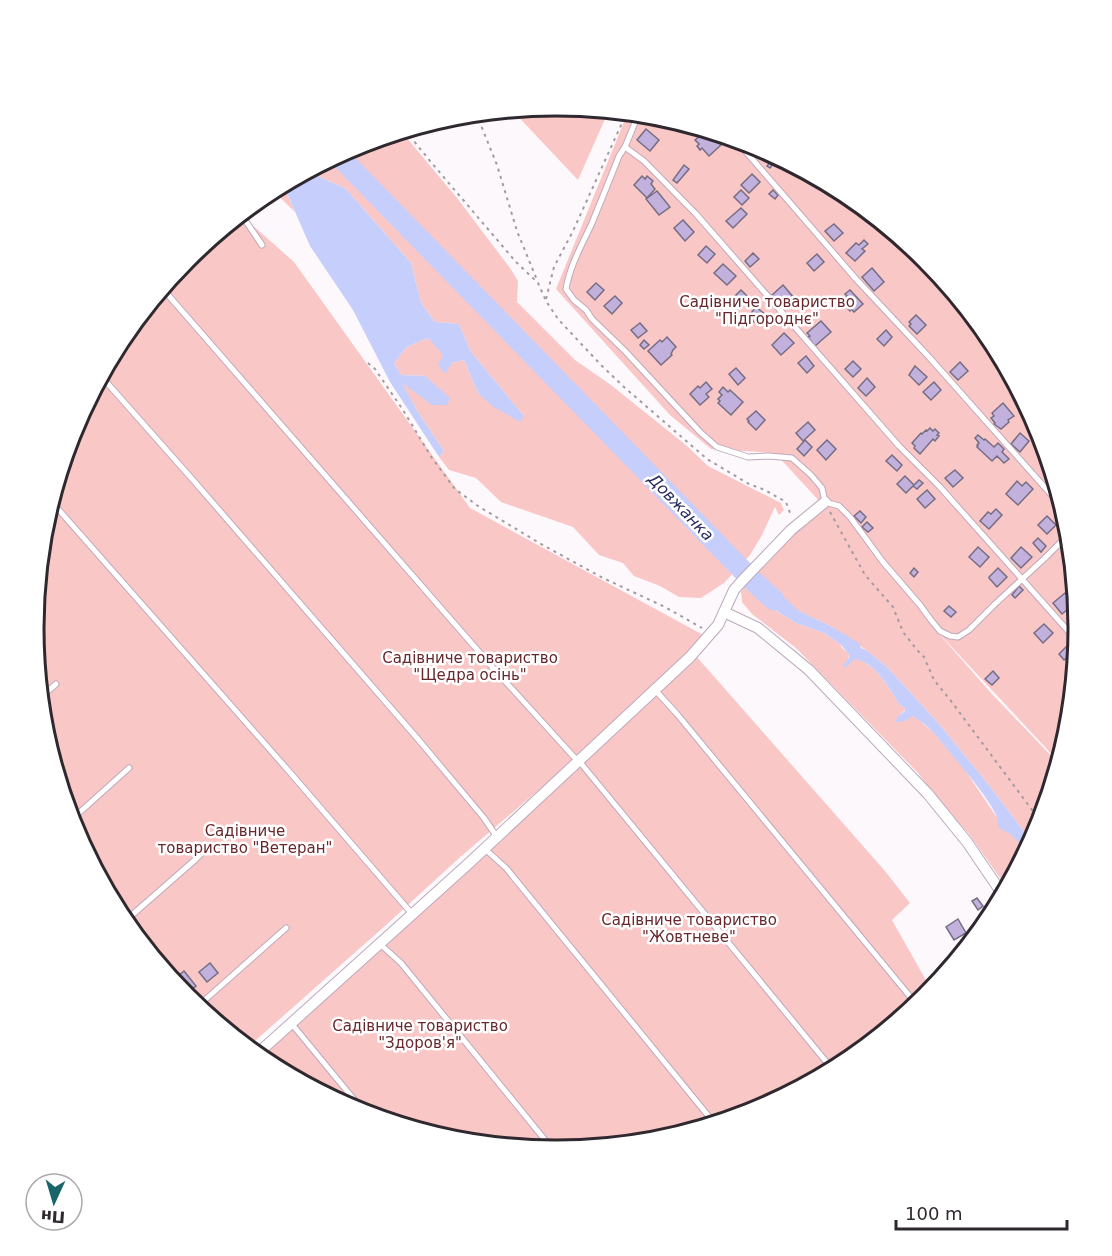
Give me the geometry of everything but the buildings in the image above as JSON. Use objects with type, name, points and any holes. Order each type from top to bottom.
[{"type":"street","points":[[263,1048],[413,915],[656,691],[718,625],[734,590],[742,581],[791,530],[825,502]]},
{"type":"street","points":[[724,612],[758,627],[809,670],[928,794],[967,842],[998,887]]},
{"type":"lane","points":[[635,122],[573,261],[566,289],[700,432],[717,447],[748,457],[792,458],[811,474],[822,488],[825,502],[839,506],[850,517],[883,562],[920,605],[930,621],[940,631],[950,636],[958,637],[969,630],[1061,542]]},
{"type":"lane","points":[[625,147],[644,161],[696,214],[899,446],[940,487],[1068,631]]},
{"type":"lane","points":[[747,153],[856,279],[1050,493]]},
{"type":"lane","points":[[245,220],[262,245]]},
{"type":"lane","points":[[167,294],[494,669],[579,761],[827,1063]]},
{"type":"lane","points":[[106,383],[417,738],[484,818],[497,837]]},
{"type":"lane","points":[[58,509],[413,915]]},
{"type":"lane","points":[[48,691],[56,684]]},
{"type":"lane","points":[[656,691],[685,723],[911,997]]},
{"type":"lane","points":[[79,812],[129,768]]},
{"type":"lane","points":[[132,915],[210,845]]},
{"type":"lane","points":[[484,849],[506,868],[709,1117]]},
{"type":"lane","points":[[205,1000],[286,928]]},
{"type":"lane","points":[[380,944],[401,963],[545,1140]]},
{"type":"lane","points":[[291,1023],[353,1098]]},
{"type":"path","points":[[546,301],[554,267],[573,231],[623,120]]},
{"type":"path","points":[[479,121],[538,283],[558,319],[617,380],[707,459],[749,484],[786,502],[790,513],[791,530]]},
{"type":"path","points":[[411,137],[516,262],[538,283]]},
{"type":"path","points":[[368,363],[375,369],[432,458],[455,489],[478,506],[541,544],[603,578],[675,612],[710,634]]},
{"type":"path","points":[[825,502],[865,575],[893,607],[903,632],[924,657],[934,680],[1034,812]]},
{"type":"green space","points":[[519,117],[605,118],[578,180]]},
{"type":"green space","name":"Садівниче товариство \"Підгороднє\"","points":[[625,120],[689,133],[783,168],[841,202],[868,221],[894,243],[941,290],[982,343],[1016,401],[1041,463],[1059,528],[1067,594],[1068,628],[1064,695],[1052,755],[934,628],[991,693],[1052,757],[1025,833],[940,725],[887,667],[832,627],[799,611],[756,577],[753,569],[822,504],[775,453],[711,449],[670,415],[556,289]]},
{"type":"green space","points":[[407,138],[457,198],[510,268],[518,281],[517,302],[575,360],[611,385],[687,446],[708,466],[781,503],[784,510],[779,515],[775,507],[750,555],[724,583],[701,598],[679,597],[660,586],[634,576],[623,563],[599,555],[573,527],[501,502],[476,478],[449,470],[439,457],[444,451],[401,382],[425,376],[401,375],[394,363],[407,347],[428,338],[444,355],[444,374],[452,363],[464,360],[478,393],[524,416],[471,352],[459,324],[435,322],[421,303],[411,263],[345,188],[316,175],[360,155]]},
{"type":"green space","points":[[287,192],[295,212],[279,197]]},
{"type":"green space","points":[[246,219],[294,262],[470,508],[705,636],[672,676],[458,859],[254,1042],[194,990],[149,940],[130,913],[96,855],[83,824],[61,761],[53,728],[45,662],[45,594],[53,528],[71,463],[96,401],[130,343],[149,316],[194,266]]},
{"type":"green space","points":[[753,581],[753,585],[778,612],[796,623],[824,633],[840,644],[849,653],[848,665],[854,658],[867,664],[877,672],[899,704],[905,708],[899,715],[918,719],[934,733],[965,770],[1006,831],[1015,837],[1020,845],[1002,881],[969,834],[942,805],[918,773],[796,648],[752,614],[742,602],[741,592]]},
{"type":"green space","name":"Садівниче товариство \"Жовтневе\"","points":[[696,656],[885,871],[910,903],[892,920],[926,981],[868,1035],[841,1054],[783,1088],[689,1123],[623,1136],[590,1139],[522,1139],[456,1131],[423,1123],[329,1088],[263,1048]]},
{"type":"water","points":[[316,175],[345,188],[411,263],[421,303],[435,322],[459,324],[471,352],[524,416],[520,422],[492,406],[478,393],[464,360],[452,363],[445,374],[438,365],[443,355],[428,338],[407,347],[394,363],[401,375],[425,376],[450,398],[447,405],[432,405],[402,383],[444,451],[439,457],[390,382],[353,310],[310,246],[287,192]]},
{"type":"water","points":[[756,577],[765,580],[799,611],[859,643],[861,648],[887,667],[940,725],[1025,833],[1020,845],[1011,835],[999,829],[997,817],[987,799],[929,728],[912,716],[897,723],[896,720],[905,708],[899,704],[877,672],[867,664],[855,659],[845,668],[843,665],[849,658],[849,654],[840,644],[824,633],[796,623],[778,612],[750,582]]},
{"type":"waterway","name":"Довжанка","points":[[344,162],[774,600]]},
{"type":"park label","name":"Садівниче товариство \"Щедра осінь\"","points":[[470,666]]},
{"type":"park label","name":"Садівниче товариство \"Ветеран\"","points":[[245,840]]},
{"type":"park label","name":"Садівниче товариство \"Здоров'я\"","points":[[420,1034]]}]
